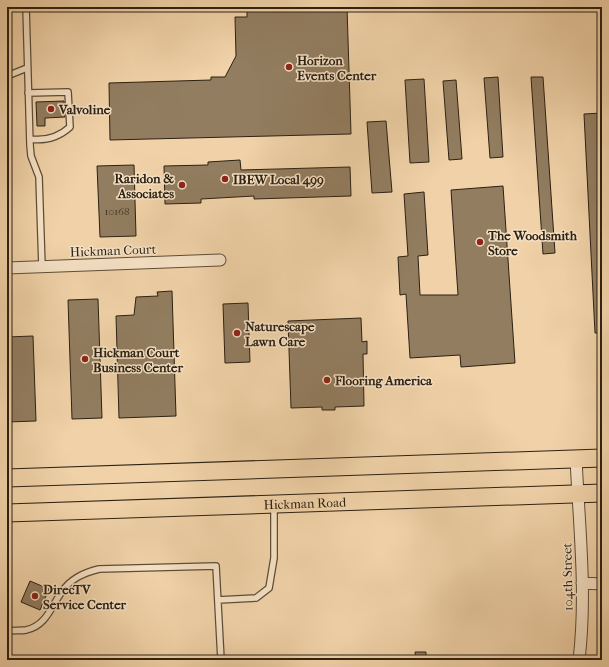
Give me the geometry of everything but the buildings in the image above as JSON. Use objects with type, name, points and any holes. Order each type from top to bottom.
[{"type":"main road","points":[[7,478],[602,458]]},
{"type":"main road","name":"Hickman Road","points":[[7,513],[602,493]]},
{"type":"street","name":"Hickman Court","points":[[7,268],[220,260]]},
{"type":"street","name":"104th Street","points":[[576,458],[582,583],[581,638],[578,660]]},
{"type":"street","points":[[582,583],[602,584]]},
{"type":"lane","points":[[26,7],[31,156],[39,177],[42,267]]},
{"type":"lane","points":[[7,76],[27,68]]},
{"type":"lane","points":[[28,93],[68,92],[70,127],[60,136],[40,140],[30,139]]},
{"type":"lane","points":[[218,600],[256,598],[269,588],[274,558],[274,505]]},
{"type":"lane","points":[[7,631],[26,630],[39,623],[54,607],[64,589],[72,580],[84,572],[99,569],[216,566],[221,660]]},
{"type":"place","name":"Horizon Events Center","points":[[289,67]]},
{"type":"place","name":"Valvoline","points":[[51,109]]},
{"type":"place","name":"IBEW Local 499","points":[[225,179]]},
{"type":"place","name":"Raridon & Associates","points":[[182,185]]},
{"type":"place","name":"The Woodsmith Store","points":[[480,242]]},
{"type":"place","name":"Naturescape Lawn Care","points":[[237,333]]},
{"type":"place","name":"Hickman Court Business Center","points":[[85,359]]},
{"type":"place","name":"Flooring America","points":[[327,380]]},
{"type":"place","name":"DirecTV Service Center","points":[[35,596]]}]
